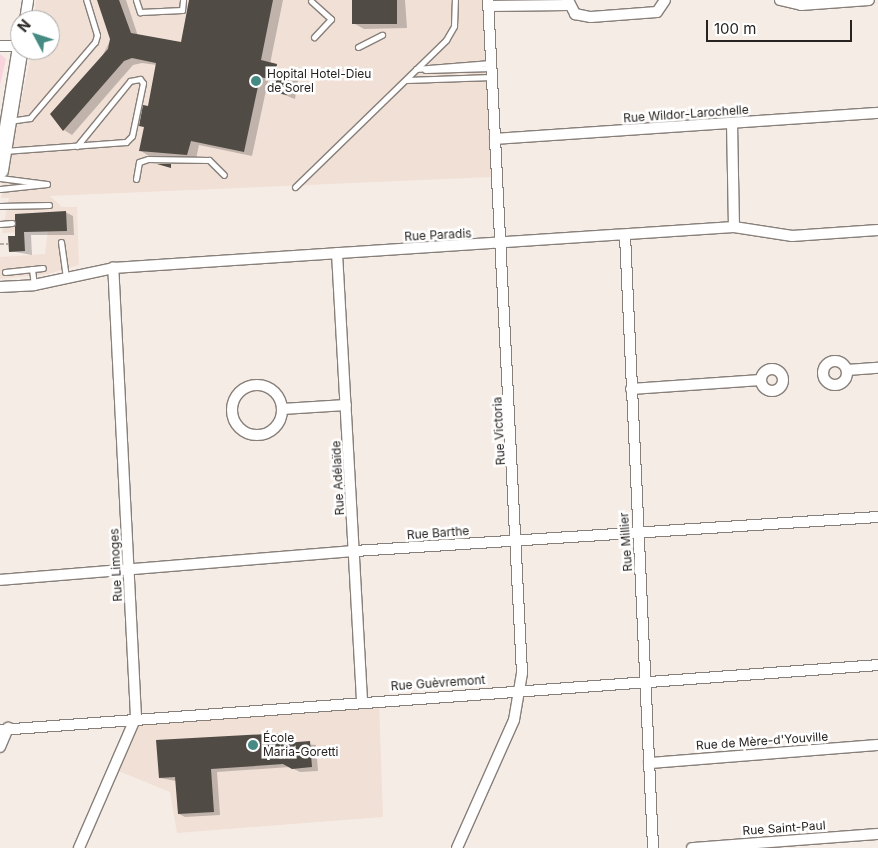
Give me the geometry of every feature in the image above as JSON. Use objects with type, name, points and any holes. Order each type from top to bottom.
[{"type":"street","points":[[488,3],[568,2],[575,14],[591,17],[657,12],[664,0]]},
{"type":"street","points":[[780,0],[801,5],[869,0]]},
{"type":"street","name":"Rue Victoria","points":[[457,848],[512,724],[521,690],[517,540],[488,3]]},
{"type":"street","points":[[0,170],[1,152],[17,60]]},
{"type":"street","name":"Rue Wildor-Larochelle","points":[[495,140],[878,113]]},
{"type":"street","points":[[732,123],[734,227]]},
{"type":"street","name":"Rue Paradis","points":[[0,287],[34,286],[113,268],[502,244],[734,227],[792,236],[878,230]]},
{"type":"street","name":"Rue Millier","points":[[624,235],[637,532],[648,680],[648,763],[653,848]]},
{"type":"street","name":"Rue Adélaïde","points":[[337,253],[362,701]]},
{"type":"street","name":"Rue Limoges","points":[[79,848],[136,717],[113,268]]},
{"type":"street","points":[[847,370],[878,368]]},
{"type":"street","points":[[631,389],[760,380]]},
{"type":"street","points":[[254,385],[270,389],[282,410],[276,425],[255,435],[240,428],[232,414],[235,398],[254,385]]},
{"type":"street","points":[[282,410],[346,406]]},
{"type":"street","name":"Rue Barthe","points":[[0,580],[355,550],[878,516]]},
{"type":"street","name":"Rue Guèvremont","points":[[4,729],[136,717],[878,664]]},
{"type":"street","points":[[0,747],[4,729]]},
{"type":"street","name":"Rue de Mère-d'Youville","points":[[648,763],[878,745]]},
{"type":"street","name":"Rue Saint-Paul","points":[[692,848],[878,834]]},
{"type":"lane","points":[[6,122],[30,118],[95,42],[97,35],[86,0]]},
{"type":"lane","points":[[136,0],[140,12],[182,10],[182,0]]},
{"type":"lane","points":[[295,187],[406,80],[452,31],[455,0]]},
{"type":"lane","points":[[311,1],[331,19],[314,37]]},
{"type":"lane","points":[[358,47],[382,34]]},
{"type":"lane","points":[[416,70],[492,69]]},
{"type":"lane","points":[[406,80],[492,69]]},
{"type":"lane","points":[[1,152],[77,146],[126,142],[132,136],[140,79],[130,81],[77,146]]},
{"type":"lane","points":[[136,179],[139,162],[148,159],[209,160],[224,175]]},
{"type":"lane","points":[[0,178],[47,184],[0,189]]},
{"type":"lane","points":[[0,206],[49,205]]},
{"type":"lane","points":[[0,224],[12,224]]},
{"type":"lane","points":[[61,242],[66,278]]},
{"type":"lane","points":[[5,272],[43,268]]},
{"type":"lane","points":[[32,269],[34,286]]},
{"type":"path","points":[[0,244],[8,244]]},
{"type":"shaded area","name":"Hopital Hotel-Dieu de Sorel","points":[[36,0],[482,0],[492,177],[50,196],[62,207],[77,207],[79,265],[48,274],[0,279],[0,257],[45,254],[48,231],[2,233],[9,198],[1,198],[30,60],[60,60],[60,10],[35,10]]},
{"type":"shaded area","points":[[0,54],[6,59],[0,85]]},
{"type":"shaded area","name":"École Maria-Goretti","points":[[379,702],[383,817],[177,833],[170,792],[116,770],[136,719]]},
{"type":"building","points":[[97,0],[119,0],[131,33],[181,42],[189,0],[273,0],[261,60],[277,64],[276,72],[290,75],[287,95],[272,92],[274,80],[260,77],[244,152],[191,141],[187,155],[139,151],[144,127],[139,126],[143,105],[148,106],[156,63],[132,58],[124,61],[63,131],[50,114],[108,49],[110,39]]},
{"type":"building","points":[[352,0],[397,0],[397,24],[352,24]]},
{"type":"building","points":[[157,164],[171,164],[171,168]]},
{"type":"building","points":[[66,211],[67,231],[24,232],[25,251],[9,252],[8,236],[15,236],[15,214]]},
{"type":"building","points":[[284,733],[285,743],[310,741],[312,767],[292,769],[283,764],[211,769],[214,812],[178,814],[175,777],[159,778],[156,740]]},
{"type":"place","name":"Hopital Hotel-Dieu de Sorel","points":[[256,81]]},
{"type":"place","name":"École Maria-Goretti","points":[[253,745]]}]
